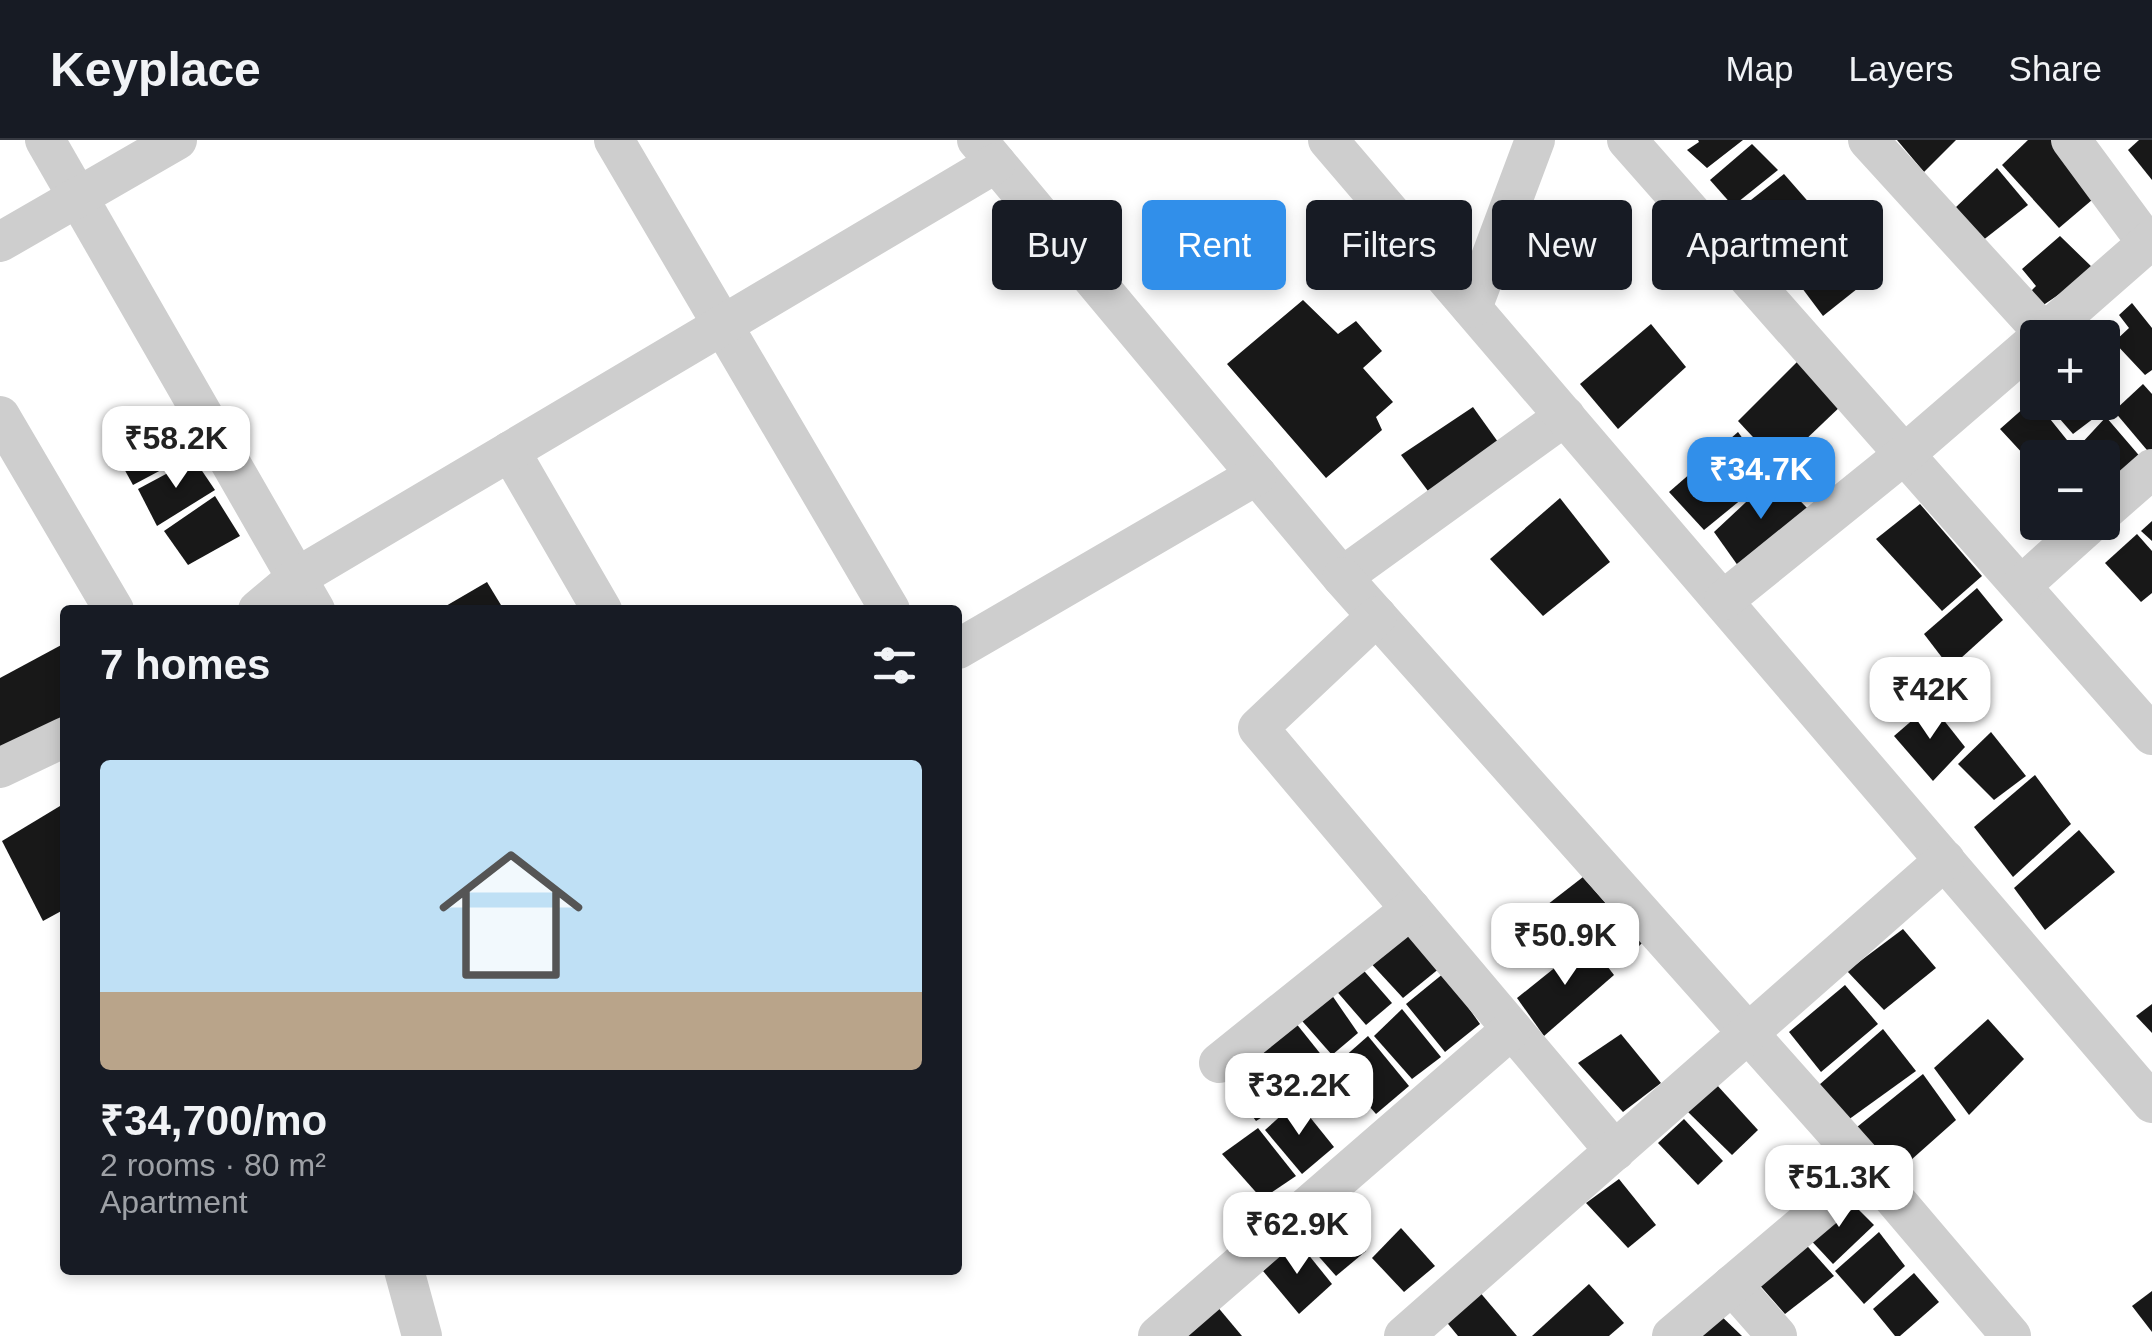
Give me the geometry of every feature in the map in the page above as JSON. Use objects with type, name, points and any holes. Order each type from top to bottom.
[{"type":"street","points":[[45,140],[305,594]]},
{"type":"street","points":[[0,242],[177,140]]},
{"type":"street","points":[[614,140],[887,605]]},
{"type":"street","points":[[1328,140],[2152,1103]]},
{"type":"street","points":[[1472,308],[1535,140]]},
{"type":"street","points":[[1627,140],[2022,585],[2145,710]]},
{"type":"street","points":[[1868,140],[2026,320]]},
{"type":"street","points":[[2059,320],[2150,241],[2071,140]]},
{"type":"street","points":[[273,605],[305,594],[510,451],[722,325],[986,151],[1342,577],[1869,1169],[2010,1336]]},
{"type":"street","points":[[1724,600],[1906,453],[2020,353]]},
{"type":"street","points":[[0,416],[111,605]]},
{"type":"street","points":[[1342,577],[1565,416]]},
{"type":"street","points":[[510,451],[599,605]]},
{"type":"street","points":[[2120,497],[2152,469]]},
{"type":"street","points":[[962,648],[1256,475]]},
{"type":"street","points":[[2022,585],[2072,540]]},
{"type":"street","points":[[1377,616],[1258,728],[1615,1151]]},
{"type":"street","points":[[0,768],[60,740]]},
{"type":"street","points":[[1404,1336],[1945,860]]},
{"type":"street","points":[[1220,1063],[1411,909]]},
{"type":"street","points":[[1158,1336],[1512,1029]]},
{"type":"street","points":[[1672,1336],[1869,1169]]},
{"type":"street","points":[[405,1275],[422,1336]]},
{"type":"street","points":[[1732,1285],[1777,1336]]},
{"type":"building","points":[[1698,140],[1743,140],[1707,168],[1687,150]]},
{"type":"building","points":[[1897,140],[1956,140],[1924,172]]},
{"type":"building","points":[[2028,140],[2055,140],[2099,194],[2059,228],[2002,165]]},
{"type":"building","points":[[2139,140],[2152,140],[2152,180],[2128,150]]},
{"type":"building","points":[[1752,144],[1778,170],[1740,200],[1728,200],[1710,180]]},
{"type":"building","points":[[1997,168],[2028,205],[1982,241],[1955,208]]},
{"type":"building","points":[[1784,174],[1807,200],[1751,200]]},
{"type":"building","points":[[2060,236],[2095,270],[2039,308],[2027,295],[2036,286],[2022,269]]},
{"type":"building","points":[[1804,290],[1856,290],[1823,316]]},
{"type":"building","points":[[1303,300],[1338,334],[1356,321],[1382,351],[1363,368],[1393,402],[1376,417],[1382,430],[1326,478],[1227,364]]},
{"type":"building","points":[[2132,303],[2152,328],[2152,370],[2145,375],[2120,348],[2120,336],[2129,328],[2119,315]]},
{"type":"building","points":[[1651,324],[1686,367],[1618,429],[1580,384]]},
{"type":"building","points":[[1802,357],[1844,403],[1779,465],[1738,421]]},
{"type":"building","points":[[2143,384],[2152,394],[2152,456],[2120,418],[2120,405]]},
{"type":"building","points":[[1473,407],[1503,449],[1434,499],[1401,455]]},
{"type":"building","points":[[2020,411],[2020,420],[2051,420],[2067,440],[2020,440],[2020,451],[2000,429]]},
{"type":"building","points":[[169,413],[193,453],[133,485],[111,445]]},
{"type":"building","points":[[2061,420],[2091,420],[2073,434]]},
{"type":"building","points":[[2103,420],[2109,420],[2143,460],[2120,479],[2120,440],[2085,440]]},
{"type":"building","points":[[1738,432],[1770,476],[1704,530],[1669,492]]},
{"type":"building","points":[[194,459],[215,490],[157,526],[138,489]]},
{"type":"building","points":[[1775,475],[1810,511],[1741,570],[1714,532]]},
{"type":"building","points":[[215,496],[240,536],[188,565],[164,531]]},
{"type":"building","points":[[1560,498],[1610,562],[1543,616],[1490,559]]},
{"type":"building","points":[[1920,504],[1982,576],[1942,611],[1876,539]]},
{"type":"building","points":[[2152,521],[2152,541],[2141,531]]},
{"type":"building","points":[[2137,534],[2152,551],[2152,593],[2141,602],[2105,563]]},
{"type":"building","points":[[487,582],[501,605],[448,605]]},
{"type":"building","points":[[1977,588],[2003,620],[1950,668],[1924,634]]},
{"type":"building","points":[[60,646],[60,724],[0,748],[0,678]]},
{"type":"building","points":[[1931,704],[1965,747],[1933,781],[1894,736]]},
{"type":"building","points":[[1991,732],[2026,776],[1994,800],[1958,764]]},
{"type":"building","points":[[2035,775],[2071,824],[2013,877],[1974,827]]},
{"type":"building","points":[[60,806],[60,912],[43,921],[2,841]]},
{"type":"building","points":[[2079,830],[2115,872],[2045,930],[2014,888]]},
{"type":"building","points":[[1583,877],[1609,907],[1558,947],[1534,915]]},
{"type":"building","points":[[1618,911],[1642,943],[1618,968],[1589,935]]},
{"type":"building","points":[[1409,923],[1446,963],[1403,998],[1366,958]]},
{"type":"building","points":[[1903,929],[1936,968],[1884,1010],[1847,971]]},
{"type":"building","points":[[1588,941],[1614,975],[1544,1036],[1517,998]]},
{"type":"building","points":[[1359,965],[1392,1003],[1366,1025],[1333,987]]},
{"type":"building","points":[[1444,973],[1480,1024],[1445,1052],[1406,1004]]},
{"type":"building","points":[[1845,985],[1878,1024],[1821,1072],[1789,1032]]},
{"type":"building","points":[[1327,988],[1358,1033],[1332,1055],[1296,1014]]},
{"type":"building","points":[[2152,1004],[2152,1033],[2136,1016]]},
{"type":"building","points":[[1402,1009],[1441,1057],[1412,1079],[1374,1036]]},
{"type":"building","points":[[1291,1017],[1327,1062],[1296,1092],[1258,1046]]},
{"type":"building","points":[[1988,1019],[2024,1059],[1969,1115],[1934,1068]]},
{"type":"building","points":[[1883,1029],[1916,1071],[1848,1120],[1819,1085]]},
{"type":"building","points":[[1621,1034],[1661,1083],[1623,1112],[1578,1063]]},
{"type":"building","points":[[1368,1036],[1409,1086],[1376,1114],[1334,1066]]},
{"type":"building","points":[[1256,1051],[1291,1099],[1256,1121],[1222,1076]]},
{"type":"building","points":[[1923,1074],[1956,1120],[1893,1176],[1852,1131]]},
{"type":"building","points":[[1716,1084],[1758,1130],[1732,1155],[1688,1112]]},
{"type":"building","points":[[1297,1101],[1334,1147],[1302,1174],[1265,1130]]},
{"type":"building","points":[[1684,1119],[1723,1161],[1698,1185],[1658,1143]]},
{"type":"building","points":[[1258,1128],[1296,1176],[1262,1199],[1222,1154]]},
{"type":"building","points":[[1619,1179],[1656,1225],[1628,1248],[1586,1203]]},
{"type":"building","points":[[1846,1197],[1874,1225],[1833,1264],[1805,1234]]},
{"type":"building","points":[[1328,1208],[1366,1251],[1336,1276],[1298,1233]]},
{"type":"building","points":[[1401,1228],[1435,1266],[1404,1292],[1372,1258]]},
{"type":"building","points":[[1879,1232],[1905,1266],[1864,1304],[1835,1271]]},
{"type":"building","points":[[1295,1238],[1332,1284],[1299,1314],[1263,1271]]},
{"type":"building","points":[[1801,1239],[1834,1276],[1785,1314],[1756,1281]]},
{"type":"building","points":[[1914,1273],[1939,1302],[1900,1336],[1895,1336],[1873,1309]]},
{"type":"building","points":[[1589,1284],[1624,1323],[1609,1336],[1532,1336]]},
{"type":"building","points":[[1478,1290],[1517,1336],[1458,1336],[1444,1319]]},
{"type":"building","points":[[2152,1291],[2152,1332],[2132,1306]]},
{"type":"building","points":[[1216,1305],[1242,1336],[1183,1336]]},
{"type":"building","points":[[1717,1312],[1742,1336],[1689,1336]]}]
